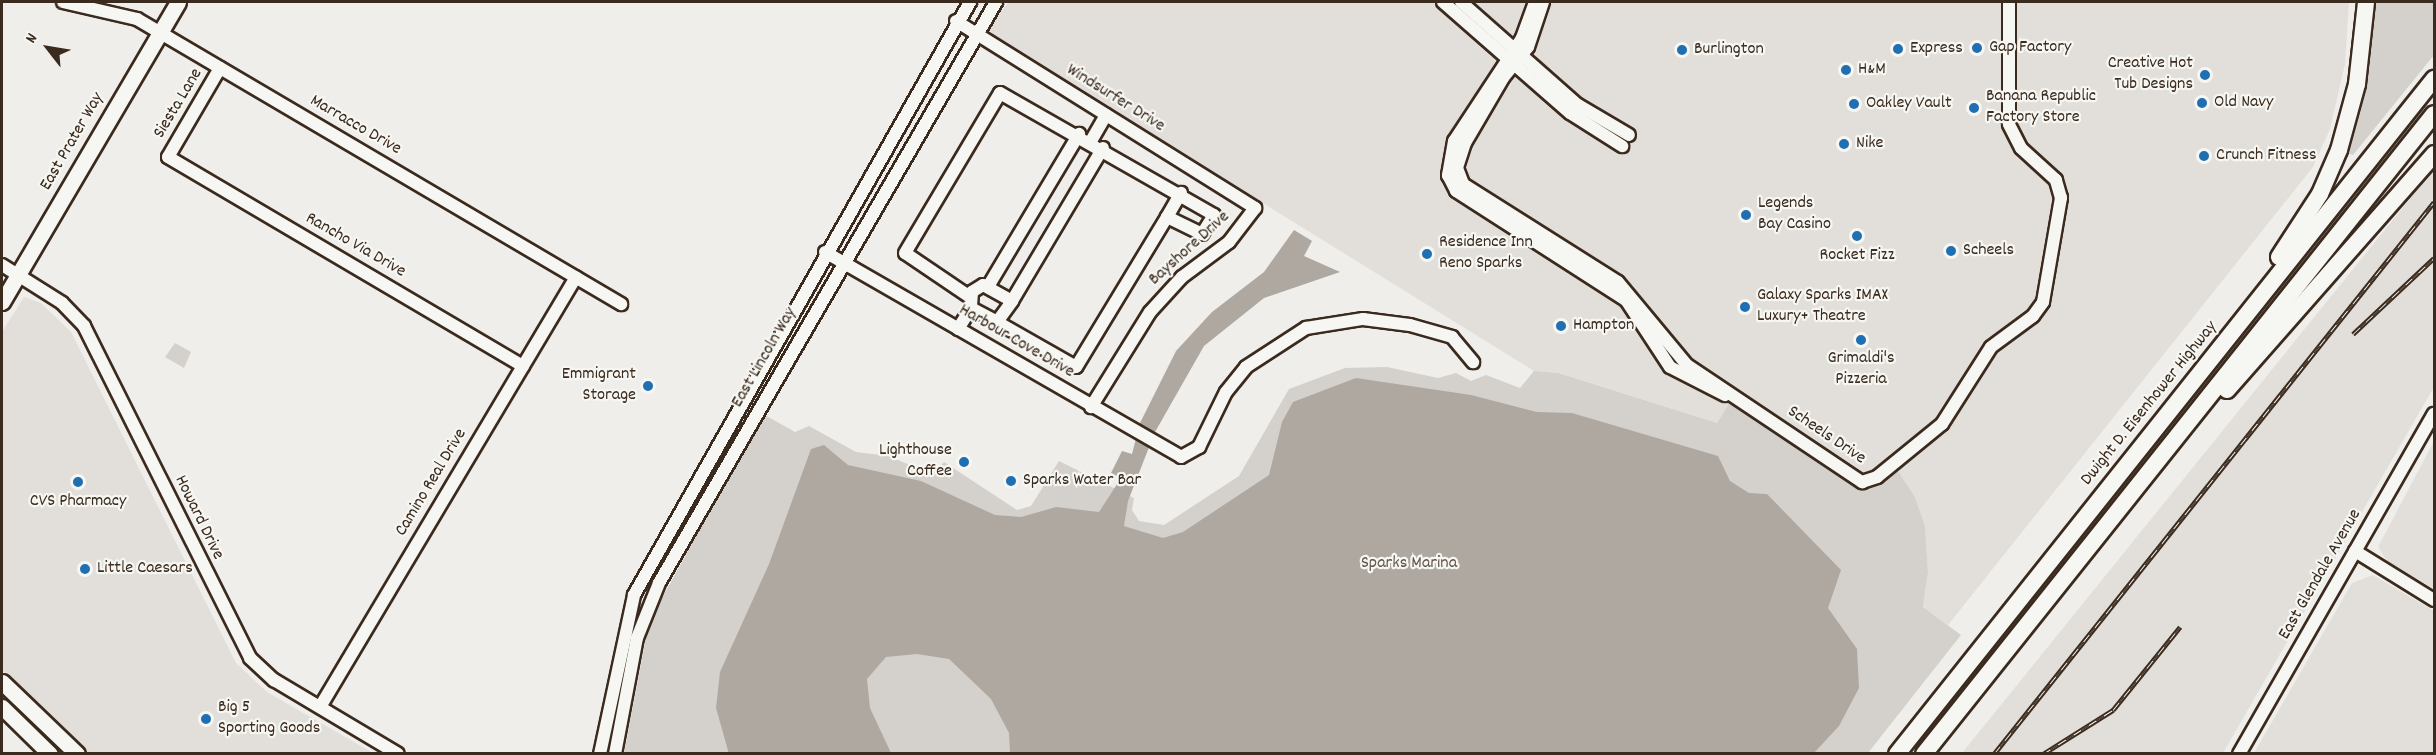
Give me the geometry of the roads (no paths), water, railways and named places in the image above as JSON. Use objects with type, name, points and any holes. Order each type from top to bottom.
[{"type":"highway","points":[[2167,415],[2199,359],[2289,244],[2331,172],[2355,94],[2366,2]]},
{"type":"highway","name":"Dwight D. Eisenhower Highway","points":[[1897,753],[2434,79]]},
{"type":"highway","points":[[1924,753],[2434,114]]},
{"type":"highway","points":[[2186,426],[2223,394],[2291,321],[2434,154]]},
{"type":"main road","name":"East Prater Way","points":[[2,302],[178,2]]},
{"type":"main road","points":[[2,682],[77,753]]},
{"type":"main road","points":[[2,706],[50,753]]},
{"type":"street","name":"Marracco Drive","points":[[63,2],[93,5],[123,13],[160,33],[621,304]]},
{"type":"street","name":"East Lincoln Way","points":[[600,753],[634,595],[825,252],[956,21],[970,2]]},
{"type":"street","name":"East Lincoln Way","points":[[615,753],[648,605],[974,32],[996,2]]},
{"type":"street","points":[[1443,2],[1509,63],[1574,109],[1626,141]]},
{"type":"street","points":[[1461,2],[1519,52],[1574,109]]},
{"type":"street","points":[[1519,52],[1535,2]]},
{"type":"street","points":[[1543,2],[1537,31],[1509,63],[1454,141],[1448,175],[1464,200],[1501,223],[1557,252],[1626,300],[1671,367],[1684,378],[1740,401]]},
{"type":"street","name":"Scheels Drive","points":[[1509,63],[1503,78],[1465,143],[1460,179],[1473,195],[1557,252],[1626,288],[1674,352],[1740,401],[1858,481],[1872,480],[1942,424],[1991,347],[2040,308],[2061,198],[2056,180],[2021,148],[2009,124],[2009,2]]},
{"type":"street","name":"Windsurfer Drive","points":[[956,21],[1255,208]]},
{"type":"street","name":"Siesta Lane","points":[[168,157],[220,68]]},
{"type":"street","points":[[1167,217],[1196,235],[1210,222],[1212,211],[1181,193],[1091,141],[1078,134],[1006,92],[996,98],[905,253],[997,322],[1076,367],[1181,193]]},
{"type":"street","points":[[1091,141],[1106,115]]},
{"type":"street","points":[[957,329],[976,288],[989,285],[1078,134]]},
{"type":"street","points":[[997,322],[1012,301],[1103,148]]},
{"type":"street","name":"Rancho Via Drive","points":[[168,157],[523,366]]},
{"type":"street","name":"Bayshore Drive","points":[[1092,407],[1150,312],[1182,277],[1229,242],[1255,208]]},
{"type":"street","name":"Harbour Cove Drive","points":[[825,252],[1177,456],[1190,455],[1239,375],[1274,344],[1306,328],[1363,319],[1410,325],[1452,337],[1473,362]]},
{"type":"street","name":"Howard Drive","points":[[2,266],[62,303],[90,337],[240,643],[261,670],[398,753]]},
{"type":"street","name":"Camino Real Drive","points":[[320,707],[576,277]]},
{"type":"street","points":[[989,285],[1012,301]]},
{"type":"street","name":"East Glendale Avenue","points":[[2239,753],[2434,414]]},
{"type":"street","points":[[2355,551],[2434,600]]},
{"type":"railway","points":[[1994,754],[2434,202]]},
{"type":"railway","points":[[2353,334],[2434,258]]},
{"type":"railway","points":[[2043,754],[2113,710],[2180,627]]},
{"type":"place","name":"Gap Factory","points":[[1977,48]]},
{"type":"place","name":"Express","points":[[1898,49]]},
{"type":"place","name":"Burlington","points":[[1682,50]]},
{"type":"place","name":"H&M","points":[[1846,70]]},
{"type":"place","name":"Creative Hot Tub Designs","points":[[2205,75]]},
{"type":"place","name":"Old Navy","points":[[2202,103]]},
{"type":"place","name":"Oakley Vault","points":[[1854,104]]},
{"type":"place","name":"Banana Republic Factory Store","points":[[1974,108]]},
{"type":"place","name":"Nike","points":[[1844,144]]},
{"type":"place","name":"Crunch Fitness","points":[[2204,156]]},
{"type":"place","name":"Legends Bay Casino","points":[[1746,215]]},
{"type":"place","name":"Rocket Fizz","points":[[1857,236]]},
{"type":"place","name":"Scheels","points":[[1951,251]]},
{"type":"place","name":"Residence Inn Reno Sparks","points":[[1427,254]]},
{"type":"place","name":"Galaxy Sparks IMAX Luxury+ Theatre","points":[[1745,307]]},
{"type":"place","name":"Hampton","points":[[1561,326]]},
{"type":"place","name":"Grimaldi's Pizzeria","points":[[1861,340]]},
{"type":"place","name":"Emmigrant Storage","points":[[648,386]]},
{"type":"place","name":"Lighthouse Coffee","points":[[964,462]]},
{"type":"place","name":"Sparks Water Bar","points":[[1011,481]]},
{"type":"place","name":"CVS Pharmacy","points":[[78,482]]},
{"type":"place","name":"Little Caesars","points":[[85,569]]},
{"type":"place","name":"Big 5 Sporting Goods","points":[[206,719]]},
{"type":"park label","name":"Sparks Marina","points":[[1409,564]]}]
